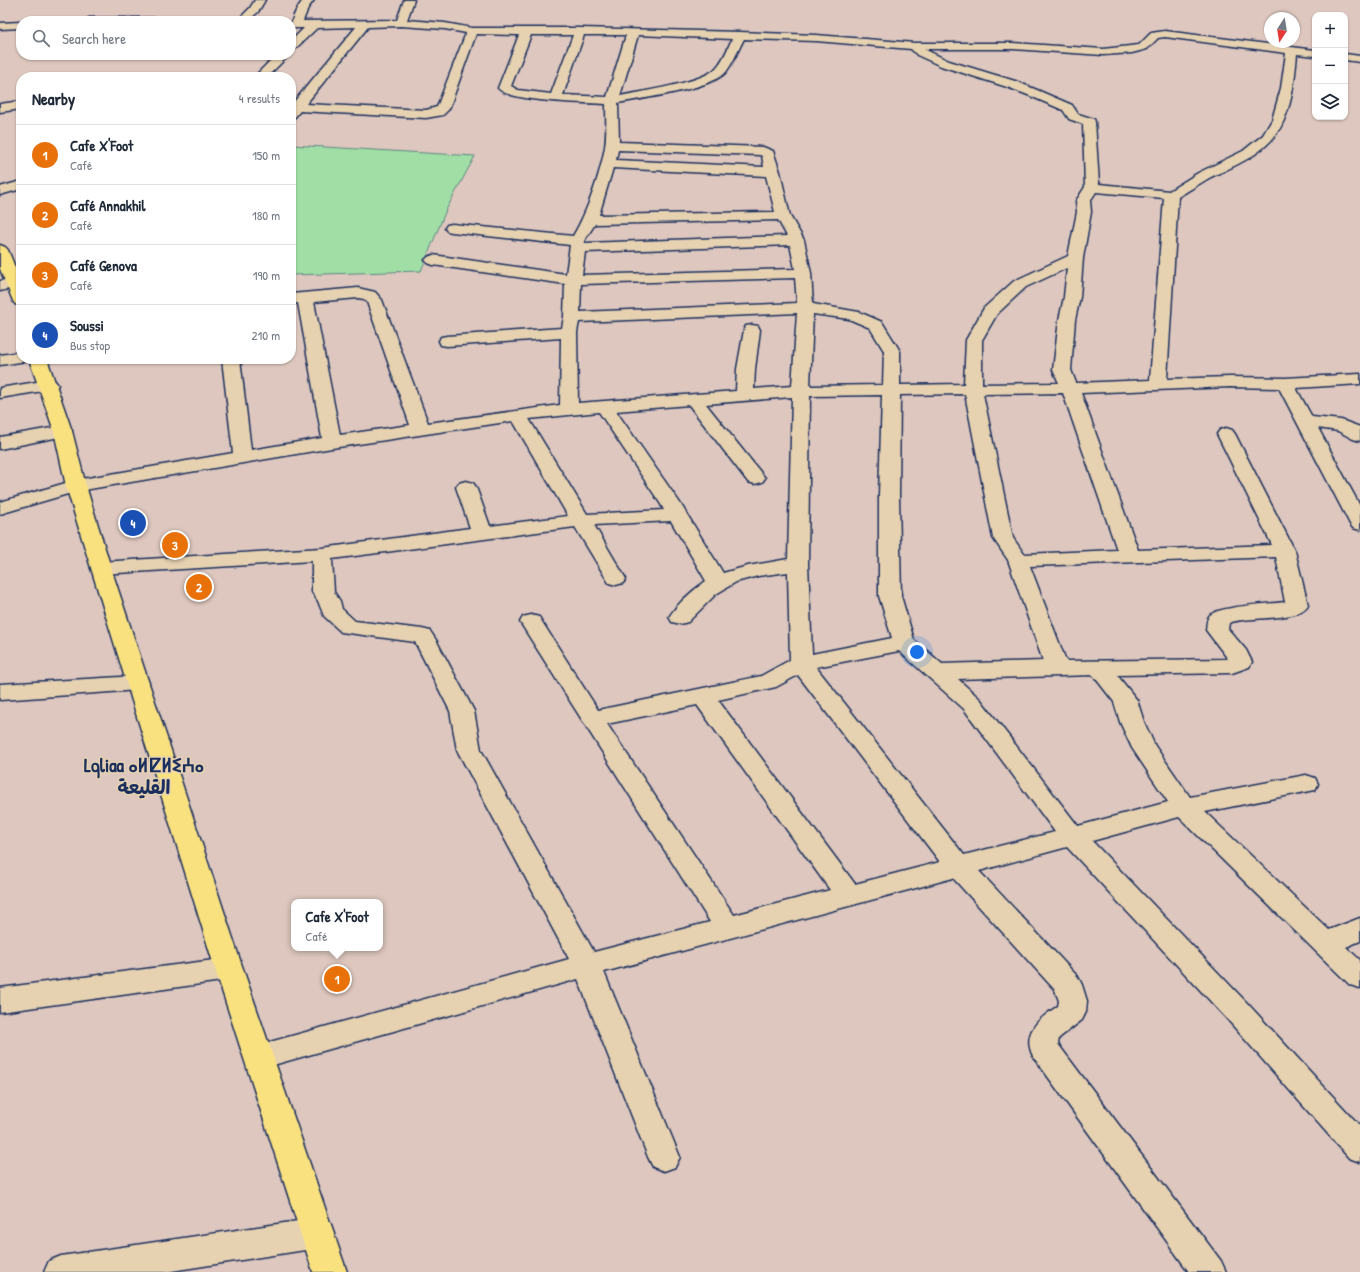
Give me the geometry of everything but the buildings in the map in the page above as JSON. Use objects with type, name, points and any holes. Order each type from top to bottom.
[{"type":"main road","points":[[0,250],[7,284],[16,295]]},
{"type":"main road","points":[[40,364],[63,431],[76,486],[229,969],[330,1272]]},
{"type":"street","points":[[247,16],[254,10],[260,0]]},
{"type":"street","points":[[296,20],[309,0]]},
{"type":"street","points":[[401,22],[409,0]]},
{"type":"street","points":[[296,25],[401,22],[445,26],[472,31],[580,31],[740,35],[859,41],[915,46],[1013,46],[1103,52],[1132,50],[1143,47],[1155,35],[1165,34],[1312,53]]},
{"type":"street","points":[[296,105],[365,23]]},
{"type":"street","points":[[0,26],[16,25]]},
{"type":"street","points":[[296,42],[314,25]]},
{"type":"street","points":[[296,109],[426,114],[439,112],[443,109],[453,78],[472,31]]},
{"type":"street","points":[[556,98],[580,31]]},
{"type":"street","points":[[526,32],[504,88],[516,92],[556,98],[612,101],[678,88],[711,77],[721,71],[740,35]]},
{"type":"street","points":[[569,410],[570,324],[577,245],[590,220],[608,164],[612,146],[612,101],[633,32]]},
{"type":"street","points":[[915,46],[917,50],[925,56],[942,63],[1014,85],[1068,108],[1073,117],[1089,122],[1092,187],[1083,201],[1084,212],[1075,258],[1072,297],[1062,370],[1070,388],[1130,557]]},
{"type":"street","points":[[1092,187],[1171,195],[1202,176],[1248,154],[1268,137],[1278,120],[1287,88],[1292,50]]},
{"type":"street","points":[[1348,57],[1360,59]]},
{"type":"street","points":[[265,72],[278,60]]},
{"type":"street","points":[[0,108],[16,106]]},
{"type":"street","points":[[612,146],[763,151],[768,154],[783,216],[797,240],[803,273],[805,308],[801,391],[798,564],[801,664],[960,867],[1068,985],[1073,1001],[1072,1012],[1046,1030],[1042,1038],[1043,1047],[1209,1272]]},
{"type":"street","points":[[608,164],[773,172]]},
{"type":"street","points":[[0,191],[16,186]]},
{"type":"street","points":[[1158,385],[1171,195]]},
{"type":"street","points":[[590,220],[783,216]]},
{"type":"street","points":[[452,228],[577,245],[797,240]]},
{"type":"street","points":[[1057,668],[1018,560],[1004,538],[973,389],[974,340],[990,311],[1020,284],[1075,258]]},
{"type":"street","points":[[433,260],[573,280],[803,273]]},
{"type":"street","points":[[332,442],[298,298],[358,293],[369,295],[374,300],[421,429]]},
{"type":"street","points":[[447,341],[570,324],[805,308],[853,315],[876,325],[892,351],[890,596],[904,643],[972,704],[1073,837],[1238,1012],[1360,1148]]},
{"type":"street","points":[[745,394],[746,369],[752,330]]},
{"type":"street","points":[[0,360],[16,358]]},
{"type":"street","points":[[232,364],[244,458]]},
{"type":"street","points":[[0,508],[76,486],[332,442],[518,415],[569,410],[745,394],[801,391],[1070,388],[1230,382],[1285,383],[1360,379]]},
{"type":"street","points":[[1285,383],[1360,524]]},
{"type":"street","points":[[0,393],[48,385]]},
{"type":"street","points":[[693,399],[755,478]]},
{"type":"street","points":[[605,407],[677,515],[718,583]]},
{"type":"street","points":[[518,415],[616,579]]},
{"type":"street","points":[[1306,422],[1339,425],[1354,429],[1360,435]]},
{"type":"street","points":[[0,443],[63,431]]},
{"type":"street","points":[[937,672],[1099,667],[1232,666],[1241,662],[1238,655],[1217,630],[1218,620],[1227,616],[1289,608],[1296,605],[1289,578],[1290,572],[1285,551],[1226,434]]},
{"type":"street","points":[[466,487],[482,533]]},
{"type":"street","points":[[102,568],[322,554],[580,520],[677,515]]},
{"type":"street","points":[[1018,560],[1285,551]]},
{"type":"street","points":[[322,554],[323,592],[329,601],[332,610],[349,627],[422,636],[428,645],[462,711],[469,750],[587,965],[664,1157]]},
{"type":"street","points":[[680,617],[698,598],[718,583],[736,575],[798,564]]},
{"type":"street","points":[[531,622],[592,719],[728,928]]},
{"type":"street","points":[[592,719],[768,682],[801,664],[904,643]]},
{"type":"street","points":[[1099,667],[1125,700],[1132,722],[1144,748],[1184,807],[1360,977]]},
{"type":"street","points":[[0,692],[138,683]]},
{"type":"street","points":[[703,696],[848,895]]},
{"type":"street","points":[[259,1057],[587,965],[1184,807],[1306,784]]},
{"type":"street","points":[[1325,944],[1360,929]]},
{"type":"street","points":[[0,1000],[229,969]]},
{"type":"street","points":[[61,1272],[318,1233]]},
{"type":"green space","points":[[296,145],[475,156],[446,210],[421,271],[296,275]]},
{"type":"place","name":"Soussi","points":[[133,523]]},
{"type":"place","name":"Café Genova","points":[[175,545]]},
{"type":"place","name":"Café Annakhil","points":[[199,587]]},
{"type":"place","name":"Cafe X'Foot","points":[[337,979]]},
{"type":"district","name":"Lqliaa ⴰⵍⵇⵍⵉⵄⴰ القليعة","points":[[144,776]]}]
